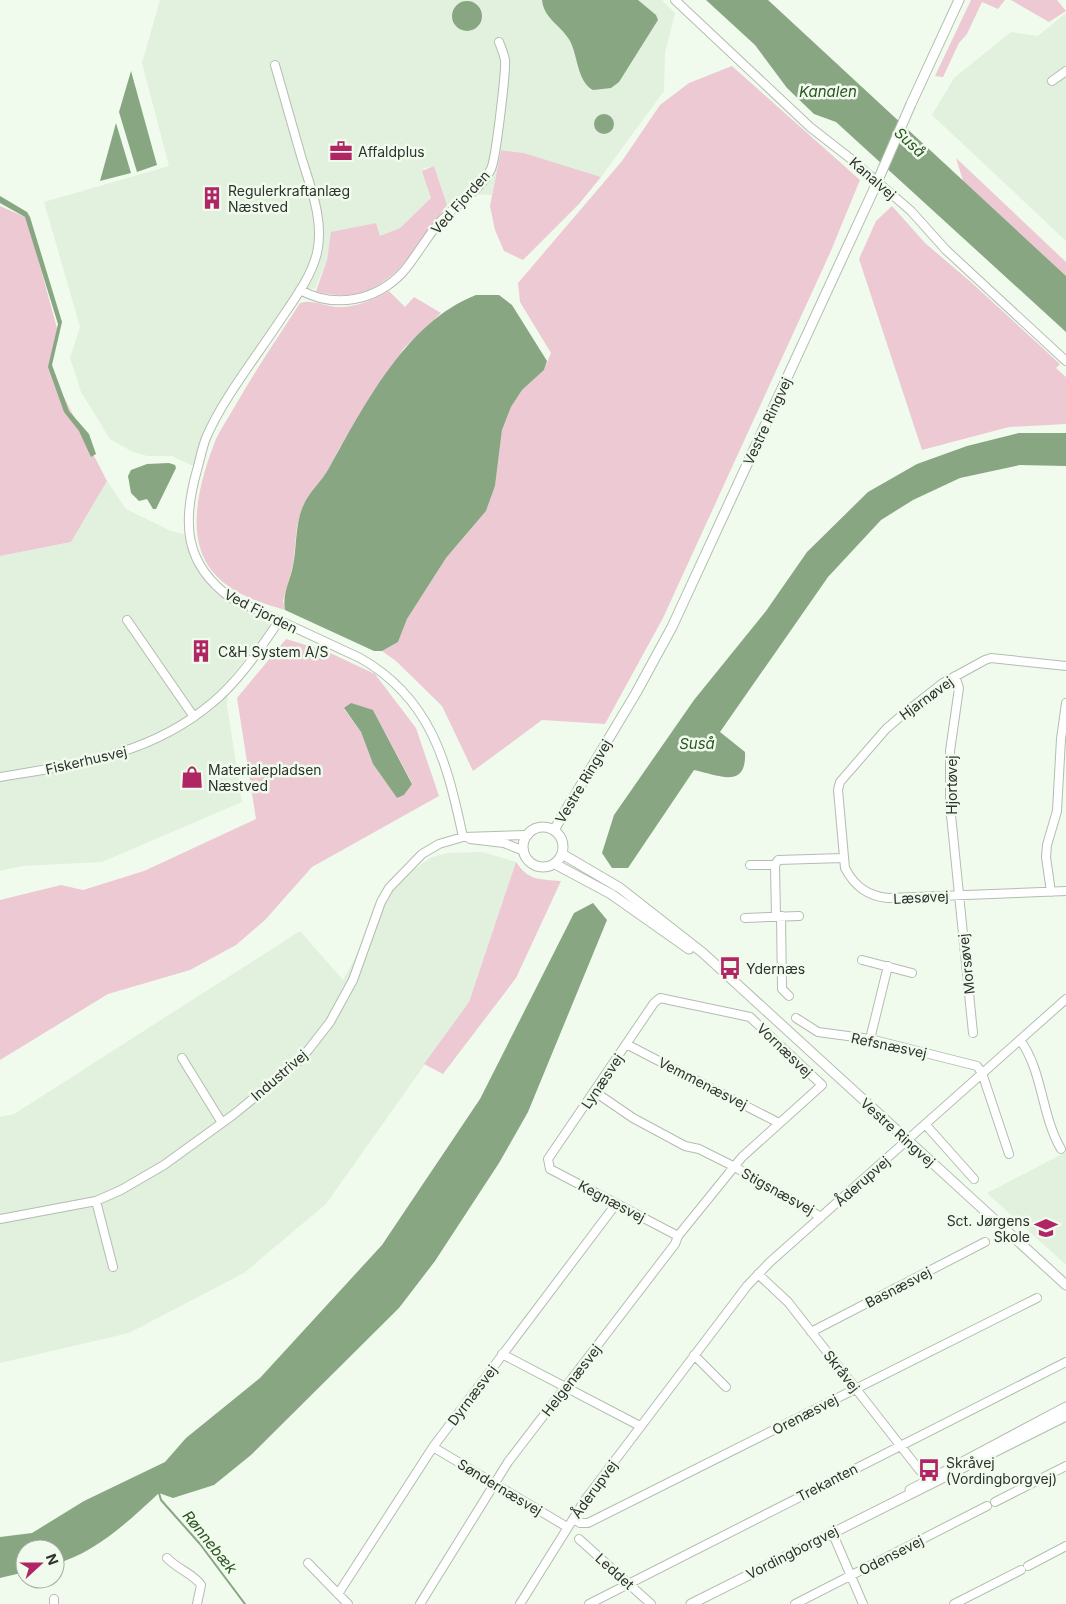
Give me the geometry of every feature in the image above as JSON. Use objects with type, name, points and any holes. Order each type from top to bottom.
[{"type":"main road","name":"Vestre Ringvej","points":[[554,830],[636,693],[672,627],[959,0]]},
{"type":"main road","points":[[537,828],[554,830],[563,843],[562,854],[555,864],[542,867],[536,866],[530,862],[524,851],[528,835],[537,828]]},
{"type":"main road","name":"Vestre Ringvej","points":[[562,854],[640,902],[703,953],[1066,1285]]},
{"type":"main road","name":"Vestre Ringvej","points":[[555,864],[619,900],[730,978]]},
{"type":"main road","name":"Vordingborgvej","points":[[893,1501],[924,1481],[1066,1407]]},
{"type":"main road","name":"Vordingborgvej","points":[[691,1604],[893,1501],[927,1487],[1066,1416]]},
{"type":"street","name":"Kanalvej","points":[[675,0],[810,127],[851,159],[911,211],[946,250],[1066,361]]},
{"type":"street","name":"Ved Fjorden","points":[[300,290],[316,298],[349,301],[367,297],[380,290],[403,272],[438,224],[484,180],[491,168],[496,140],[505,60],[500,42]]},
{"type":"street","name":"Ved Fjorden","points":[[275,65],[318,216],[317,252],[300,290],[211,429],[189,499],[188,526],[193,551],[202,571],[214,586],[231,598],[360,658],[374,666],[402,689],[418,708],[442,754],[451,780],[464,837]]},
{"type":"street","points":[[1052,81],[1066,70]]},
{"type":"street","points":[[127,620],[194,717]]},
{"type":"street","name":"Fiskerhusvej","points":[[0,777],[86,762],[123,753],[165,735],[213,703],[247,666],[279,621]]},
{"type":"street","name":"Hjarnøvej","points":[[840,813],[838,790],[844,778],[886,729],[943,683],[991,658],[1066,666]]},
{"type":"street","name":"Hjortøvej","points":[[955,676],[959,688],[950,751],[949,792],[959,895]]},
{"type":"street","points":[[1051,892],[1046,857],[1047,844],[1057,811],[1066,703]]},
{"type":"street","points":[[1057,811],[1066,811]]},
{"type":"street","name":"Læsøvej","points":[[840,813],[843,858],[851,879],[867,893],[878,897],[1066,892]]},
{"type":"street","name":"Industrivej","points":[[0,1219],[96,1201],[122,1190],[164,1165],[222,1123],[299,1061],[330,1022],[353,980],[381,902],[395,879],[422,854],[439,844],[464,837],[528,835]]},
{"type":"street","name":"Industrivej","points":[[464,837],[474,841],[504,843],[524,851]]},
{"type":"street","points":[[750,865],[775,864],[778,860],[843,858]]},
{"type":"street","points":[[775,864],[782,989],[789,996]]},
{"type":"street","name":"Morsøvej","points":[[959,895],[973,1033]]},
{"type":"street","points":[[745,918],[799,916]]},
{"type":"street","points":[[862,960],[912,973]]},
{"type":"street","points":[[870,1039],[888,966]]},
{"type":"street","name":"Lynæsvej","points":[[548,1165],[548,1159],[654,1003],[660,998]]},
{"type":"street","name":"Vornæsvej","points":[[660,998],[750,1017],[822,1085]]},
{"type":"street","name":"Åderupvej","points":[[520,1604],[572,1519],[640,1426],[758,1274],[1066,1000]]},
{"type":"street","name":"Refsnæsvej","points":[[796,1018],[818,1032],[870,1039],[977,1066],[982,1073]]},
{"type":"street","points":[[1020,1040],[1028,1051],[1050,1125],[1061,1149]]},
{"type":"street","name":"Vemmenæsvej","points":[[626,1044],[779,1123]]},
{"type":"street","points":[[182,1058],[222,1123]]},
{"type":"street","points":[[982,1073],[1009,1154]]},
{"type":"street","name":"Helgenæsvej","points":[[420,1604],[514,1455],[675,1244],[678,1236],[733,1166],[822,1085]]},
{"type":"street","points":[[595,1092],[633,1118],[685,1146],[699,1149],[733,1166]]},
{"type":"street","points":[[925,1124],[974,1180]]},
{"type":"street","name":"Kegnæsvej","points":[[548,1165],[550,1169],[678,1236]]},
{"type":"street","name":"Stigsnæsvej","points":[[733,1166],[824,1214]]},
{"type":"street","points":[[96,1201],[113,1267]]},
{"type":"street","name":"Dyrnæsvej","points":[[338,1594],[433,1447],[616,1204]]},
{"type":"street","name":"Basnæsvej","points":[[811,1332],[985,1242]]},
{"type":"street","name":"Skråvej","points":[[758,1274],[788,1302],[921,1472]]},
{"type":"street","name":"Orenæsvej","points":[[572,1519],[588,1522],[1037,1298]]},
{"type":"street","points":[[502,1354],[640,1426]]},
{"type":"street","points":[[694,1355],[726,1387]]},
{"type":"street","name":"Trekanten","points":[[589,1604],[1066,1362]]},
{"type":"street","name":"Søndernæsvej","points":[[433,1447],[567,1527]]},
{"type":"street","points":[[996,1502],[1066,1466]]},
{"type":"street","name":"Odensevej","points":[[795,1604],[987,1506]]},
{"type":"street","points":[[832,1532],[863,1604]]},
{"type":"street","name":"Leddet","points":[[579,1539],[651,1604]]},
{"type":"street","points":[[954,1604],[1066,1546]]},
{"type":"street","points":[[167,1558],[201,1585],[197,1604]]},
{"type":"street","points":[[308,1562],[348,1604]]},
{"type":"shaded area","points":[[160,0],[662,0],[675,13],[665,53],[664,91],[601,177],[524,153],[501,150],[492,195],[463,194],[447,205],[434,166],[423,169],[431,198],[400,228],[380,236],[376,223],[331,233],[327,260],[315,289],[297,287],[209,426],[193,466],[172,456],[147,456],[131,451],[110,439],[81,392],[70,358],[80,327],[44,202],[169,166],[142,63]]},
{"type":"shaded area","points":[[971,0],[1005,0],[998,9],[982,2],[943,77],[935,76]]},
{"type":"shaded area","points":[[1011,0],[1057,0],[1066,11],[1049,22]]},
{"type":"shaded area","points":[[1066,13],[1066,241],[932,115],[954,78],[1011,32],[1038,36]]},
{"type":"shaded area","points":[[732,66],[860,180],[830,253],[663,618],[605,724],[542,720],[473,771],[442,706],[396,661],[382,651],[398,642],[407,619],[446,558],[486,511],[495,486],[502,430],[511,407],[522,390],[544,370],[551,353],[520,302],[518,283],[622,161],[660,105],[689,83]]},
{"type":"shaded area","points":[[501,150],[524,153],[601,177],[579,204],[523,260],[504,251],[495,230],[490,206]]},
{"type":"shaded area","points":[[956,158],[1066,262],[1066,276],[963,181]]},
{"type":"shaded area","points":[[434,166],[447,205],[402,265],[389,278],[357,294],[338,295],[316,291],[327,260],[331,232],[376,223],[380,236],[400,228],[431,198],[422,171]]},
{"type":"shaded area","points":[[0,206],[27,218],[58,332],[50,370],[107,481],[71,542],[0,556]]},
{"type":"shaded area","points":[[892,206],[925,243],[972,283],[1060,364],[1056,368],[1066,377],[1066,424],[1009,427],[922,450],[859,259],[876,221]]},
{"type":"shaded area","points":[[389,291],[405,307],[414,297],[441,313],[404,348],[340,447],[328,470],[303,505],[297,527],[293,565],[283,601],[285,610],[246,596],[228,586],[212,571],[203,557],[198,541],[197,523],[200,488],[216,439],[250,380],[300,303],[314,302],[336,307],[350,306],[370,300]]},
{"type":"shaded area","points":[[107,481],[126,509],[171,531],[184,534],[190,557],[212,589],[229,602],[270,623],[268,631],[230,678],[227,705],[242,802],[102,862],[22,866],[0,871],[0,556],[71,542]]},
{"type":"shaded area","points":[[286,639],[326,651],[375,674],[416,728],[439,796],[312,867],[265,920],[236,945],[190,970],[108,994],[0,1060],[0,900],[61,885],[83,890],[144,871],[256,819],[237,698]],"holes":[[[344,709],[373,710],[412,783],[404,795],[397,798],[373,764],[361,732]]]},
{"type":"shaded area","points":[[483,852],[516,862],[469,1002],[326,1204],[244,1273],[129,1333],[0,1363],[0,1117],[14,1114],[300,931],[343,980],[390,894],[403,877],[432,857],[448,853]]},
{"type":"shaded area","points":[[516,862],[530,876],[561,881],[516,978],[443,1074],[424,1064],[469,1002]]},
{"type":"shaded area","name":"Sct. Jørgens Skole","points":[[1066,1152],[1066,1263],[1065,1264],[987,1193]]},
{"type":"water","points":[[542,0],[638,0],[656,15],[658,20],[619,82],[611,88],[593,90],[584,81],[570,41],[549,17],[543,7]]},
{"type":"water","name":"Kanalen","points":[[706,0],[768,0],[1066,276],[1066,332],[836,122],[814,114],[787,88],[755,45]]},
{"type":"water","points":[[467,1],[477,6],[482,16],[477,26],[467,31],[457,26],[452,16],[457,6]]},
{"type":"water","points":[[131,71],[157,165],[137,172],[119,112]]},
{"type":"water","points":[[604,114],[611,117],[614,124],[611,131],[604,134],[597,131],[594,124],[597,117]]},
{"type":"water","points":[[116,123],[131,173],[100,181]]},
{"type":"water","points":[[0,196],[27,212],[30,217],[62,322],[52,365],[69,411],[89,434],[96,454],[91,457],[79,431],[64,412],[48,367],[58,324],[25,217],[0,203]]},
{"type":"water","points":[[476,295],[499,295],[512,305],[547,361],[544,370],[522,390],[511,407],[502,430],[495,486],[486,511],[446,558],[407,619],[398,642],[382,651],[374,651],[285,610],[285,593],[293,566],[300,513],[389,368],[428,325],[451,308]]},
{"type":"water","name":"Suså","points":[[1019,433],[1066,433],[1066,466],[1020,465],[960,478],[913,500],[881,520],[828,577],[720,732],[745,752],[741,772],[736,776],[721,777],[694,770],[628,868],[612,868],[602,853],[614,815],[694,700],[766,611],[807,552],[868,492],[917,464],[967,446]]},
{"type":"water","points":[[169,463],[175,465],[176,468],[156,509],[153,509],[147,499],[139,501],[131,493],[128,476],[131,470],[147,464]]},
{"type":"water","points":[[351,703],[373,710],[412,784],[404,795],[397,798],[373,764],[361,732],[344,708]]},
{"type":"water","points":[[593,903],[607,920],[528,1112],[499,1163],[435,1261],[399,1308],[251,1455],[214,1485],[173,1498],[159,1493],[111,1535],[84,1552],[65,1561],[65,1539],[15,1539],[15,1574],[0,1578],[0,1537],[32,1533],[84,1501],[165,1462],[186,1438],[260,1378],[382,1245],[480,1099],[574,913]]},
{"type":"waterway","name":"Rønnebæk","points":[[159,1493],[161,1500],[200,1544],[245,1604]]},
{"type":"place","name":"Affaldplus","points":[[341,151]]},
{"type":"place","name":"Regulerkraftanlæg Næstved","points":[[212,198]]},
{"type":"place","name":"C&H System A/S","points":[[201,651]]},
{"type":"place","name":"Materialepladsen Næstved","points":[[192,777]]},
{"type":"place","name":"Ydernæs","points":[[730,968]]},
{"type":"place","name":"Sct. Jørgens Skole","points":[[1046,1228]]},
{"type":"place","name":"Skråvej (Vordingborgvej)","points":[[929,1470]]}]
